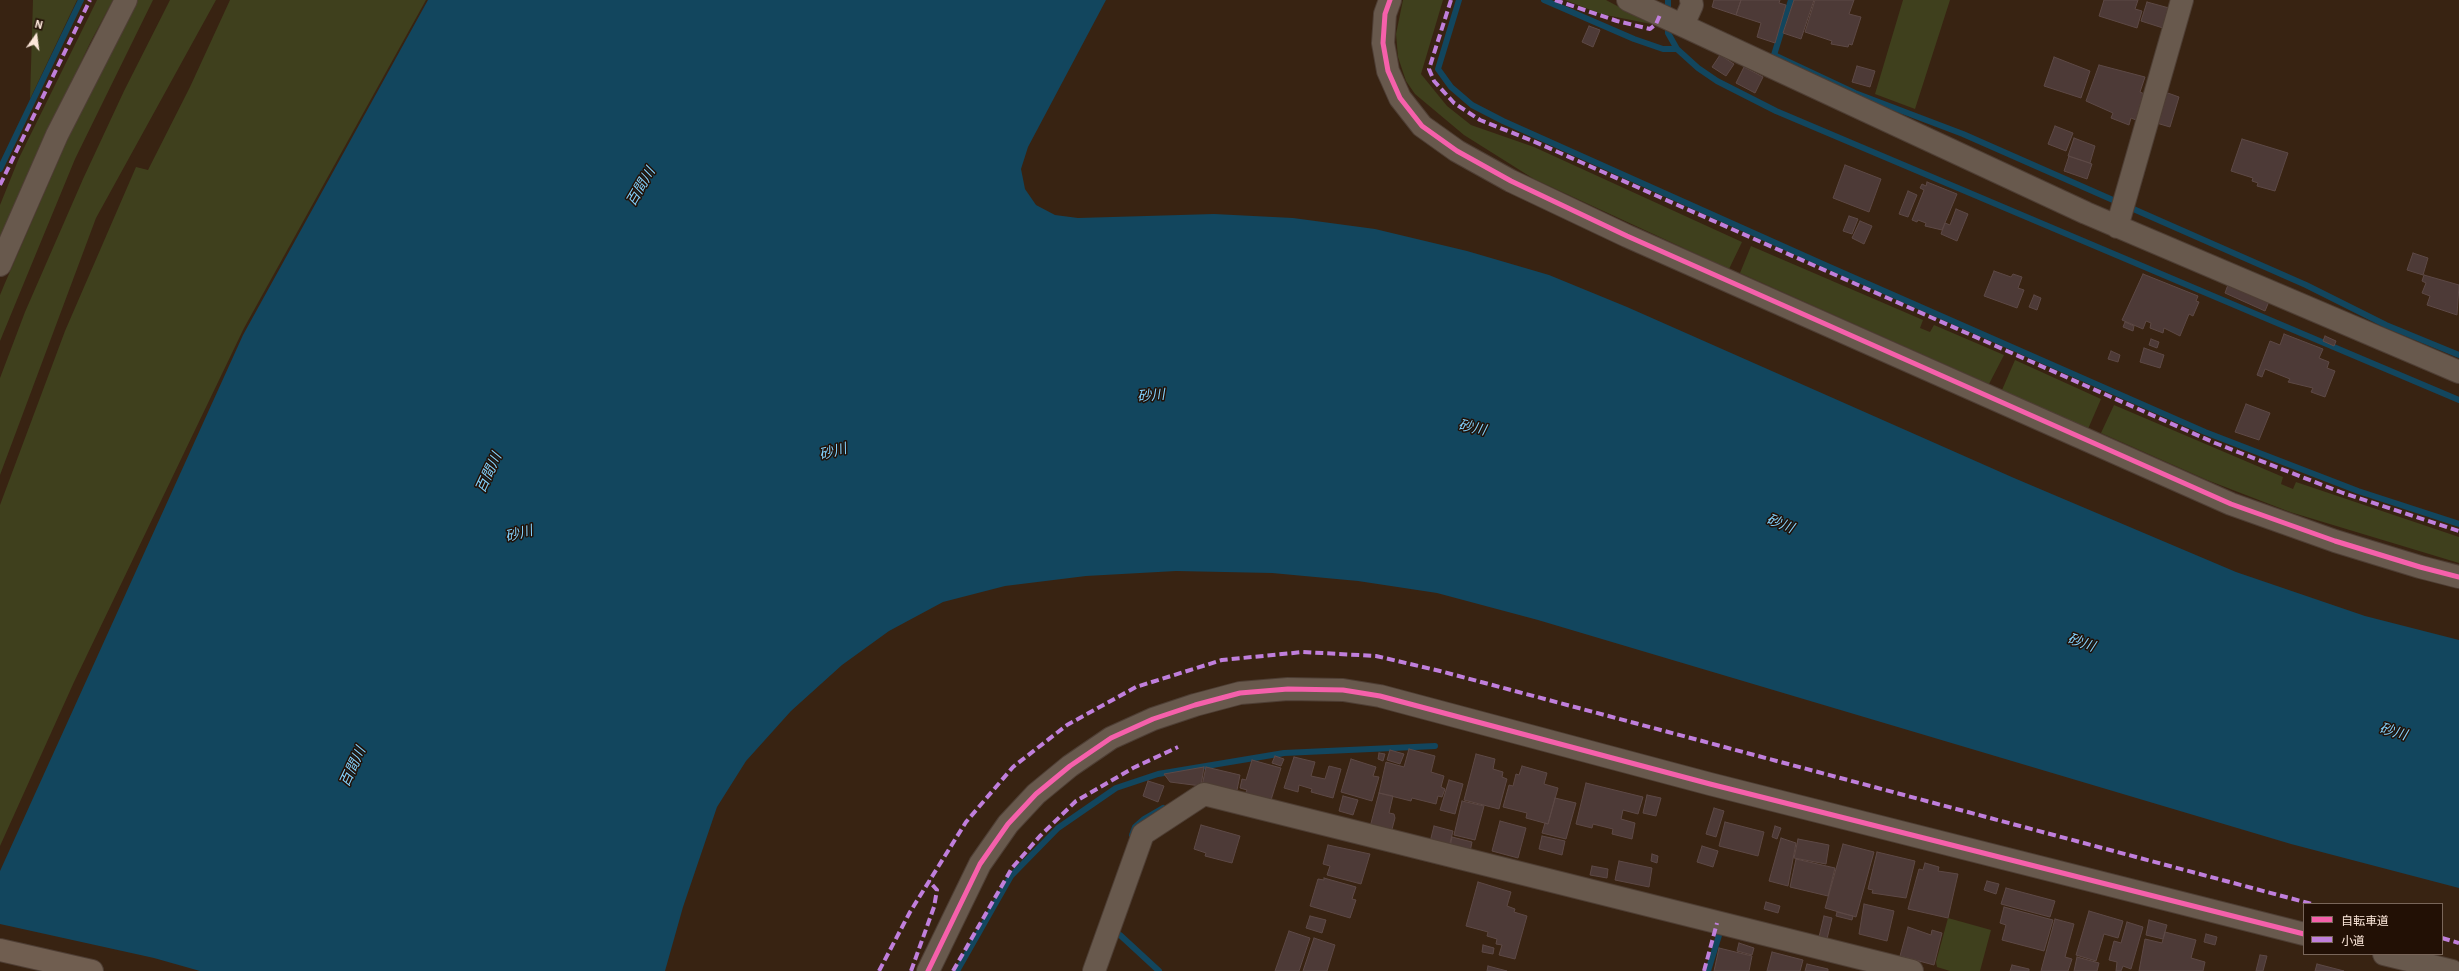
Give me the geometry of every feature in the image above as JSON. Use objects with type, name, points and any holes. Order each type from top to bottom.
[{"type":"highway","points":[[0,950],[92,971]]},
{"type":"street","points":[[0,265],[57,135],[126,0]]},
{"type":"street","points":[[1390,0],[1385,14],[1382,43],[1388,71],[1400,98],[1422,126],[1457,151],[1511,181],[1627,236],[2231,504],[2364,550],[2459,577]]},
{"type":"street","points":[[1628,0],[2121,213],[2459,372]]},
{"type":"street","points":[[1674,21],[1692,5],[1691,0]]},
{"type":"street","points":[[2121,213],[2182,0]]},
{"type":"street","points":[[928,971],[980,864],[1008,824],[1036,794],[1070,766],[1110,738],[1153,719],[1194,705],[1240,693],[1288,689],[1343,690],[1380,696],[1717,786],[2303,934]]},
{"type":"street","points":[[1094,971],[1143,834],[1204,794],[1912,971]]},
{"type":"street","points":[[2388,955],[2452,971]]},
{"type":"shaded area","points":[[33,0],[77,0],[30,99]]},
{"type":"shaded area","points":[[97,0],[113,0],[90,43],[17,199],[0,240],[0,205],[19,158]]},
{"type":"shaded area","points":[[136,0],[153,0],[75,159],[0,341],[0,295],[69,136]]},
{"type":"shaded area","points":[[170,0],[216,0],[96,218],[0,475],[0,378],[25,312],[83,179],[124,91]]},
{"type":"shaded area","points":[[230,0],[426,0],[244,328],[74,682],[0,846],[0,505],[65,331],[136,167],[148,170],[190,87]]},
{"type":"shaded area","points":[[1403,0],[1443,0],[1421,74],[1447,106],[1471,125],[1534,147],[1742,242],[1729,269],[1534,179],[1464,135],[1415,94],[1406,81],[1398,57],[1396,34]]},
{"type":"shaded area","points":[[1565,0],[1606,0],[1651,24],[1601,14]]},
{"type":"shaded area","points":[[1903,0],[1950,0],[1915,109],[1875,94]]},
{"type":"shaded area","points":[[1751,246],[1923,320],[1920,328],[1930,332],[1934,325],[2004,355],[1989,384],[1740,273]]},
{"type":"shaded area","points":[[2015,360],[2101,399],[2088,429],[2002,390]]},
{"type":"shaded area","points":[[2114,405],[2283,477],[2281,484],[2293,489],[2296,482],[2459,537],[2459,563],[2290,512],[2207,480],[2101,433]]},
{"type":"shaded area","points":[[1948,918],[1991,930],[1980,971],[1950,971],[1937,967],[1936,962]]},
{"type":"water","points":[[428,0],[1106,0],[1028,147],[1021,169],[1025,189],[1036,205],[1055,215],[1078,218],[1214,214],[1293,218],[1375,229],[1467,251],[1549,275],[1627,307],[2014,478],[2236,572],[2365,616],[2459,640],[2459,888],[2291,844],[1538,620],[1437,593],[1358,581],[1272,573],[1176,571],[1086,576],[1005,586],[943,602],[889,631],[842,665],[791,711],[746,761],[717,807],[683,907],[665,971],[0,971],[0,871],[243,335]]},
{"type":"pier","points":[[0,924],[154,958],[200,971],[0,971]]},
{"type":"building","points":[[1714,0],[1741,0],[1736,15],[1712,7]]},
{"type":"building","points":[[1741,0],[1780,0],[1779,3],[1786,5],[1775,43],[1757,37],[1761,23],[1736,15]]},
{"type":"building","points":[[1794,0],[1814,0],[1801,39],[1783,33]]},
{"type":"building","points":[[1815,0],[1854,0],[1849,14],[1861,17],[1852,45],[1849,44],[1848,47],[1831,44],[1832,41],[1805,32]]},
{"type":"building","points":[[2104,0],[2138,0],[2135,9],[2142,11],[2137,28],[2099,16]]},
{"type":"building","points":[[2147,2],[2169,8],[2163,28],[2141,21]]},
{"type":"building","points":[[1589,26],[1600,30],[1593,47],[1582,42]]},
{"type":"building","points":[[1720,55],[1734,64],[1726,76],[1712,67]]},
{"type":"building","points":[[2054,57],[2090,71],[2081,98],[2044,86]]},
{"type":"building","points":[[2099,65],[2145,77],[2140,92],[2149,96],[2141,122],[2131,118],[2129,125],[2111,118],[2113,113],[2086,101]]},
{"type":"building","points":[[1857,66],[1875,71],[1870,87],[1852,82]]},
{"type":"building","points":[[1744,67],[1763,77],[1755,93],[1736,83]]},
{"type":"building","points":[[2165,92],[2179,97],[2170,127],[2153,122]]},
{"type":"building","points":[[2055,126],[2073,133],[2066,151],[2048,144]]},
{"type":"building","points":[[2074,138],[2095,146],[2090,163],[2068,156]]},
{"type":"building","points":[[2242,139],[2288,153],[2275,191],[2257,186],[2258,183],[2252,181],[2253,178],[2231,171]]},
{"type":"building","points":[[2069,156],[2092,164],[2087,179],[2064,171]]},
{"type":"building","points":[[1845,165],[1881,179],[1869,212],[1833,198]]},
{"type":"building","points":[[1927,182],[1957,194],[1942,230],[1925,226],[1926,223],[1918,220],[1917,222],[1912,220],[1924,190],[1920,188],[1922,184],[1926,186]]},
{"type":"building","points":[[1908,191],[1917,195],[1908,217],[1899,214]]},
{"type":"building","points":[[1956,209],[1968,214],[1957,241],[1941,234],[1945,223],[1950,225]]},
{"type":"building","points":[[1849,216],[1858,219],[1852,234],[1843,231]]},
{"type":"building","points":[[1860,221],[1872,226],[1864,244],[1852,238]]},
{"type":"building","points":[[2413,253],[2428,258],[2423,275],[2407,270]]},
{"type":"building","points":[[1994,271],[2011,277],[2013,274],[2022,277],[2018,288],[2024,290],[2017,308],[1984,296]]},
{"type":"building","points":[[2143,274],[2198,296],[2196,301],[2199,302],[2193,316],[2189,314],[2180,336],[2164,328],[2163,333],[2150,328],[2151,323],[2146,321],[2143,329],[2122,320]]},
{"type":"building","points":[[2424,275],[2459,285],[2457,315],[2427,305],[2430,296],[2422,293],[2426,283],[2422,281]]},
{"type":"building","points":[[2229,282],[2270,299],[2265,311],[2225,293]]},
{"type":"building","points":[[2034,295],[2041,298],[2037,310],[2029,307]]},
{"type":"building","points":[[2125,322],[2134,326],[2133,331],[2123,327]]},
{"type":"building","points":[[2284,334],[2323,349],[2319,358],[2329,362],[2327,368],[2335,371],[2325,397],[2311,392],[2313,388],[2288,382],[2290,379],[2265,369],[2262,377],[2257,375],[2270,341],[2280,345]]},
{"type":"building","points":[[2325,336],[2336,341],[2334,346],[2323,341]]},
{"type":"building","points":[[2151,339],[2159,342],[2157,348],[2149,345]]},
{"type":"building","points":[[2144,348],[2164,355],[2160,368],[2140,362]]},
{"type":"building","points":[[2111,351],[2120,355],[2118,362],[2108,359]]},
{"type":"building","points":[[2246,404],[2270,413],[2259,440],[2235,432]]},
{"type":"building","points":[[1409,749],[1435,756],[1431,772],[1444,776],[1441,787],[1445,789],[1442,797],[1438,796],[1436,804],[1412,798],[1411,801],[1379,793],[1386,762],[1404,767]]},
{"type":"building","points":[[1390,750],[1404,754],[1400,764],[1387,760]]},
{"type":"building","points":[[1379,753],[1385,754],[1383,761],[1378,759]]},
{"type":"building","points":[[1476,754],[1495,759],[1493,769],[1503,772],[1502,777],[1507,779],[1499,809],[1464,800]]},
{"type":"building","points":[[1275,756],[1284,759],[1281,766],[1272,763]]},
{"type":"building","points":[[1294,757],[1315,762],[1311,776],[1325,779],[1329,766],[1341,769],[1333,798],[1311,792],[1312,789],[1299,785],[1298,792],[1284,788]]},
{"type":"building","points":[[1351,759],[1376,767],[1373,776],[1379,777],[1372,801],[1341,792]]},
{"type":"building","points":[[1252,760],[1281,768],[1271,800],[1245,794],[1247,790],[1240,788],[1242,779],[1246,780]]},
{"type":"building","points":[[1522,766],[1547,773],[1544,784],[1558,788],[1548,824],[1526,818],[1527,813],[1503,807],[1509,785],[1513,786],[1516,774],[1519,775]]},
{"type":"building","points":[[1204,767],[1201,786],[1170,782],[1164,774]]},
{"type":"building","points":[[1206,767],[1240,775],[1236,795],[1202,786]]},
{"type":"building","points":[[1449,780],[1463,784],[1455,814],[1440,810]]},
{"type":"building","points":[[1148,781],[1164,786],[1158,802],[1143,796]]},
{"type":"building","points":[[1586,783],[1643,797],[1638,814],[1623,810],[1621,819],[1635,823],[1632,839],[1612,834],[1613,829],[1593,824],[1592,828],[1576,824]]},
{"type":"building","points":[[1379,793],[1393,796],[1389,813],[1394,814],[1395,818],[1391,833],[1370,827]]},
{"type":"building","points":[[1647,795],[1661,798],[1656,816],[1643,813]]},
{"type":"building","points":[[1343,796],[1358,800],[1353,815],[1339,811]]},
{"type":"building","points":[[1555,798],[1576,803],[1566,839],[1542,833],[1545,823],[1548,824]]},
{"type":"building","points":[[1462,801],[1484,806],[1475,840],[1454,835]]},
{"type":"building","points":[[1714,808],[1724,811],[1716,837],[1706,834]]},
{"type":"building","points":[[1500,821],[1526,828],[1518,858],[1492,851]]},
{"type":"building","points":[[1725,822],[1764,832],[1758,856],[1719,846]]},
{"type":"building","points":[[1201,825],[1240,836],[1232,863],[1205,856],[1206,853],[1194,849]]},
{"type":"building","points":[[1434,826],[1453,831],[1449,847],[1430,842]]},
{"type":"building","points":[[1775,826],[1781,828],[1777,839],[1772,837]]},
{"type":"building","points":[[1542,836],[1565,841],[1562,855],[1539,849]]},
{"type":"building","points":[[1452,837],[1472,842],[1470,852],[1450,847]]},
{"type":"building","points":[[1781,838],[1796,843],[1788,886],[1769,881]]},
{"type":"building","points":[[1798,839],[1829,845],[1826,864],[1794,858]]},
{"type":"building","points":[[1843,844],[1874,852],[1856,917],[1825,908]]},
{"type":"building","points":[[1328,845],[1370,854],[1361,884],[1327,875],[1330,866],[1323,864]]},
{"type":"building","points":[[1702,846],[1718,851],[1713,867],[1697,862]]},
{"type":"building","points":[[1877,852],[1915,861],[1906,898],[1872,893],[1873,890],[1868,889]]},
{"type":"building","points":[[1652,854],[1658,856],[1657,863],[1651,861]]},
{"type":"building","points":[[1796,859],[1835,868],[1828,896],[1790,887]]},
{"type":"building","points":[[1619,861],[1652,868],[1649,887],[1615,880]]},
{"type":"building","points":[[1925,863],[1939,867],[1938,871],[1958,874],[1948,918],[1908,909],[1919,869],[1923,870]]},
{"type":"building","points":[[1592,866],[1608,869],[1607,878],[1590,875]]},
{"type":"building","points":[[1324,878],[1356,887],[1352,899],[1356,900],[1350,918],[1310,906],[1318,879],[1324,880]]},
{"type":"building","points":[[1987,881],[1999,884],[1996,894],[1984,890]]},
{"type":"building","points":[[1478,882],[1511,892],[1507,906],[1515,909],[1514,912],[1527,916],[1515,959],[1499,955],[1502,945],[1496,944],[1497,939],[1487,936],[1488,932],[1466,926]]},
{"type":"building","points":[[2006,888],[2055,901],[2050,917],[2001,904]]},
{"type":"building","points":[[1766,902],[1780,906],[1778,913],[1764,909]]},
{"type":"building","points":[[1864,904],[1894,911],[1887,941],[1859,934]]},
{"type":"building","points":[[2004,907],[2053,920],[2044,951],[2002,940],[2006,925],[2000,923]]},
{"type":"building","points":[[2089,911],[2123,921],[2118,938],[2104,934],[2096,961],[2076,955]]},
{"type":"building","points":[[1837,912],[1853,916],[1852,920],[1836,916]]},
{"type":"building","points":[[1310,916],[1326,920],[1322,933],[1306,928]]},
{"type":"building","points":[[1824,916],[1832,918],[1827,939],[1819,937]]},
{"type":"building","points":[[2055,919],[2074,924],[2065,957],[2072,959],[2068,971],[2041,971]]},
{"type":"building","points":[[2149,920],[2167,925],[2163,939],[2146,935]]},
{"type":"building","points":[[2127,922],[2143,927],[2131,969],[2123,966],[2121,971],[2116,971],[2117,962],[2109,960],[2114,941],[2121,943]]},
{"type":"building","points":[[1908,927],[1931,935],[1932,930],[1942,933],[1934,965],[1900,956]]},
{"type":"building","points":[[1289,931],[1310,938],[1299,971],[1275,971]]},
{"type":"building","points":[[2165,932],[2196,940],[2191,958],[2205,962],[2203,971],[2139,971],[2145,939],[2162,943]]},
{"type":"building","points":[[2206,934],[2217,937],[2215,945],[2204,942]]},
{"type":"building","points":[[1314,938],[1335,945],[1327,971],[1303,971]]},
{"type":"building","points":[[1739,943],[1754,948],[1752,955],[1737,951]]},
{"type":"building","points":[[1483,945],[1494,948],[1493,954],[1482,952]]},
{"type":"building","points":[[1719,948],[1752,956],[1749,971],[1714,971]]},
{"type":"building","points":[[1772,952],[1803,960],[1800,971],[1767,971]]},
{"type":"building","points":[[2260,955],[2267,956],[2263,971],[2256,971]]},
{"type":"building","points":[[2077,957],[2099,963],[2097,971],[2074,971]]},
{"type":"building","points":[[1807,964],[1828,969],[1828,971],[1805,971]]},
{"type":"building","points":[[2317,964],[2344,971],[2315,971]]},
{"type":"building","points":[[2012,965],[2029,969],[2029,971],[2010,971]]},
{"type":"building","points":[[1488,966],[1507,971],[1487,971]]},
{"type":"waterway","points":[[0,169],[81,0]]},
{"type":"waterway","points":[[1459,0],[1438,69],[1451,87],[1472,105],[1503,121],[1825,265],[2205,432],[2358,491],[2459,524]]},
{"type":"waterway","points":[[1544,0],[1634,39],[1663,49],[1677,49]]},
{"type":"waterway","points":[[1668,0],[1668,14]]},
{"type":"waterway","points":[[1791,0],[1774,55],[1855,93],[1963,134],[2306,285],[2386,325],[2459,355]]},
{"type":"waterway","points":[[1668,24],[1668,33],[1677,49],[1698,68],[1717,81],[1776,111],[2459,400]]},
{"type":"waterway","points":[[957,971],[1011,876],[1058,828],[1116,788],[1158,774],[1284,753],[1435,746]]},
{"type":"waterway","points":[[1132,835],[1135,827],[1144,819],[1163,808]]},
{"type":"waterway","points":[[1708,971],[1720,932]]},
{"type":"waterway","points":[[1115,933],[1120,935],[1159,971]]},
{"type":"marked path","points":[[0,185],[90,0]]},
{"type":"marked path","points":[[1451,0],[1429,69],[1434,81],[1454,103],[1480,120],[1533,141],[2215,443],[2343,493],[2459,531]]},
{"type":"marked path","points":[[1555,0],[1617,21],[1650,29],[1656,24],[1660,15]]},
{"type":"marked path","points":[[879,971],[910,912],[966,822],[1013,767],[1067,725],[1136,687],[1222,660],[1303,652],[1376,656],[1440,671],[2308,903]]},
{"type":"marked path","points":[[953,971],[1012,868],[1040,836],[1076,801],[1133,768],[1178,747]]},
{"type":"marked path","points":[[911,971],[934,907],[937,890],[929,881]]},
{"type":"marked path","points":[[1704,971],[1717,923]]},
{"type":"marked path","points":[[2443,938],[2459,943]]},
{"type":"cycle path","points":[[1390,0],[1385,14],[1383,43],[1388,71],[1400,98],[1422,126],[1457,151],[1511,181],[1627,236],[2231,504],[2335,541],[2420,567],[2459,577]]},
{"type":"cycle path","points":[[928,971],[980,864],[1008,824],[1036,794],[1070,766],[1111,738],[1153,719],[1195,705],[1240,693],[1288,689],[1343,690],[1380,696],[1710,784],[2303,934]]},
{"type":"water label","name":"百間川","points":[[641,187]]},
{"type":"water label","name":"砂川","points":[[1151,396]]},
{"type":"water label","name":"砂川","points":[[1472,428]]},
{"type":"water label","name":"砂川","points":[[833,452]]},
{"type":"water label","name":"百間川","points":[[489,473]]},
{"type":"water label","name":"砂川","points":[[1780,524]]},
{"type":"water label","name":"砂川","points":[[519,534]]},
{"type":"water label","name":"砂川","points":[[2081,643]]},
{"type":"water label","name":"砂川","points":[[2393,732]]},
{"type":"water label","name":"百間川","points":[[353,767]]}]
